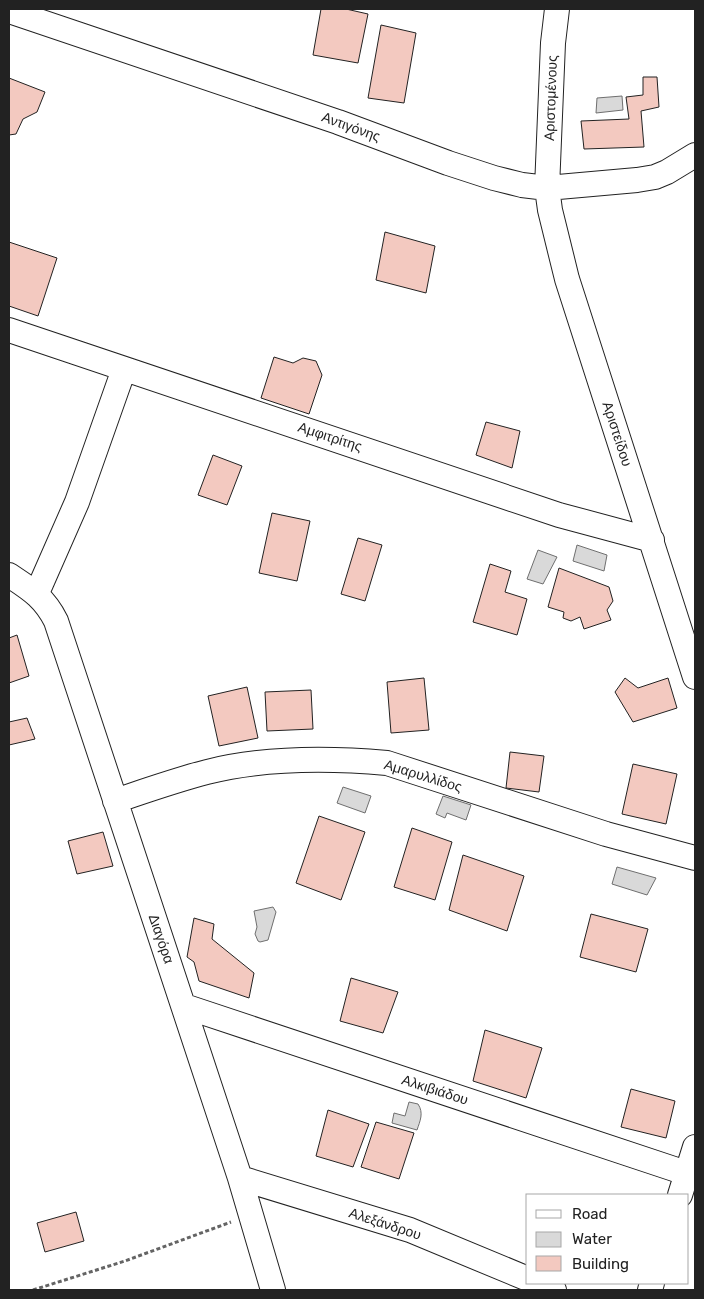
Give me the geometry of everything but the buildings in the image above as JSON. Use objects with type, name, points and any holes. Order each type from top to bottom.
[{"type":"street","name":"Αριστομένους","points":[[547,188],[553,43],[557,9]]},
{"type":"street","name":"Αντιγόνης","points":[[9,11],[338,122],[457,166],[509,181],[547,188],[617,183],[655,177],[695,155]]},
{"type":"street","name":"Αριστείδου","points":[[547,188],[550,210],[567,279],[695,677]]},
{"type":"street","name":"Αμφιτρίτης","points":[[9,330],[559,515],[652,540]]},
{"type":"street","points":[[37,594],[77,502],[124,369]]},
{"type":"street","name":"Διαγόρα","points":[[9,575],[37,594],[51,610],[56,621],[240,1178],[273,1290]]},
{"type":"street","name":"Αμαρυλλίδος","points":[[115,801],[208,772],[247,765],[314,760],[359,760],[387,763],[606,834],[695,858]]},
{"type":"street","name":"Αλκιβιάδου","points":[[184,1006],[683,1184]]},
{"type":"street","points":[[683,1184],[695,1147]]},
{"type":"street","name":"Αλεξάνδρου","points":[[240,1178],[410,1230],[526,1278]]},
{"type":"street","points":[[539,1284],[554,1290]]},
{"type":"path","points":[[33,1290],[125,1260],[238,1219]]},
{"type":"water","points":[[622,96],[623,110],[596,113],[597,98]]},
{"type":"water","points":[[577,545],[607,555],[604,571],[573,561]]},
{"type":"water","points":[[538,550],[557,557],[543,584],[527,579]]},
{"type":"water","points":[[343,787],[371,796],[365,813],[337,803]]},
{"type":"water","points":[[443,796],[471,805],[466,820],[447,813],[445,818],[436,814]]},
{"type":"water","points":[[617,867],[656,878],[647,895],[612,884]]},
{"type":"water","points":[[273,907],[276,912],[268,940],[260,942],[255,934],[257,927],[254,911]]},
{"type":"water","points":[[409,1102],[418,1104],[421,1111],[417,1130],[392,1123],[394,1113],[405,1116]]}]
